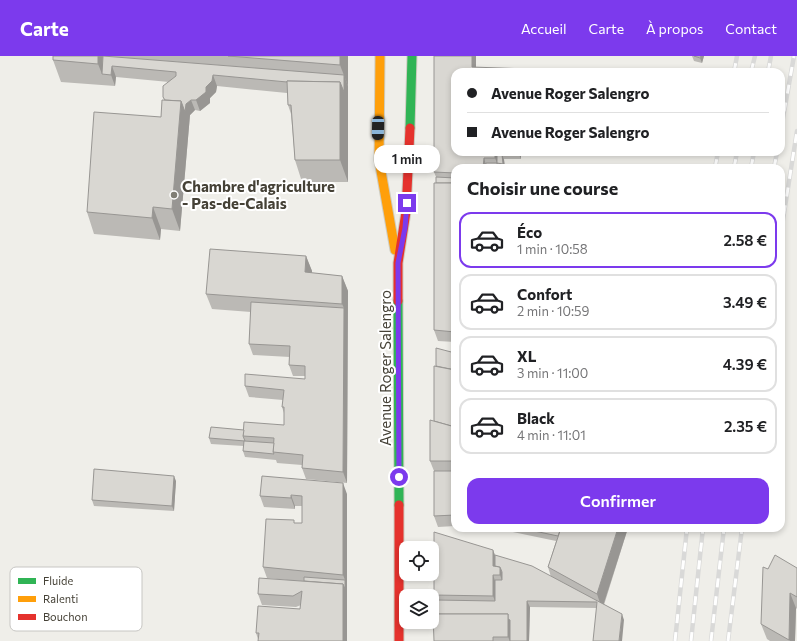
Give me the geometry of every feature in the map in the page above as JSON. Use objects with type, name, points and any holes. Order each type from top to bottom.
[{"type":"street","name":"Avenue Roger Salengro","points":[[380,56],[379,160],[398,263]]},
{"type":"street","name":"Avenue Roger Salengro","points":[[399,641],[398,263],[406,215],[412,56]]},
{"type":"building","points":[[53,56],[98,56],[98,64],[53,60]]},
{"type":"building","points":[[103,56],[344,75],[344,92],[340,82],[287,82],[213,75],[212,81],[206,87],[206,92],[196,100],[191,100],[186,104],[185,112],[181,101],[165,100],[163,97],[163,86],[176,76],[176,72],[112,66],[111,75],[102,74]]},
{"type":"building","points":[[228,56],[340,56],[340,65]]},
{"type":"building","points":[[434,56],[472,56],[472,67],[500,68],[451,68],[451,156],[495,156],[495,158],[484,158],[483,164],[451,164],[451,173],[434,172]]},
{"type":"building","points":[[287,81],[340,82],[340,160],[295,160],[291,105],[288,105]]},
{"type":"building","points":[[162,100],[181,101],[172,209],[153,207],[152,218],[87,212],[94,112],[161,117]]},
{"type":"building","points":[[497,156],[502,156],[503,164],[497,163]]},
{"type":"building","points":[[486,163],[497,163],[497,164]]},
{"type":"building","points":[[436,177],[451,178],[451,183],[436,183]]},
{"type":"building","points":[[434,183],[451,183],[451,332],[434,330]]},
{"type":"building","points":[[210,249],[306,256],[305,272],[342,276],[342,304],[206,294]]},
{"type":"building","points":[[251,302],[344,308],[343,472],[302,468],[303,455],[273,452],[274,438],[243,436],[244,422],[284,425],[284,407],[282,407],[284,390],[245,386],[245,374],[305,379],[305,366],[289,365],[290,346],[249,344]]},
{"type":"building","points":[[436,348],[451,352],[451,369],[436,366]]},
{"type":"building","points":[[434,366],[451,369],[451,426],[434,421]]},
{"type":"building","points":[[430,420],[451,426],[451,461],[430,461]]},
{"type":"building","points":[[211,427],[244,430],[243,436],[245,441],[209,438]]},
{"type":"building","points":[[244,441],[274,443],[274,454],[243,451]]},
{"type":"building","points":[[94,469],[174,476],[172,506],[92,500]]},
{"type":"building","points":[[434,471],[451,471],[451,515],[434,516]]},
{"type":"building","points":[[262,476],[343,483],[343,575],[263,567],[266,519],[294,520],[294,523],[302,523],[302,496],[291,495],[291,498],[260,496]]},
{"type":"building","points":[[434,532],[493,550],[493,566],[500,567],[500,575],[493,575],[493,596],[439,595],[439,589],[434,589],[434,581],[439,581],[439,541],[434,541]]},
{"type":"building","points":[[539,532],[560,532],[558,536]]},
{"type":"building","points":[[560,532],[617,532],[597,594],[548,567]]},
{"type":"building","points":[[495,555],[532,566],[622,614],[619,641],[593,641],[597,602],[527,601],[527,641],[510,641],[510,620],[508,619],[508,614],[439,614],[439,600],[495,601],[495,580],[502,580],[502,572],[500,567],[495,566]]},
{"type":"building","points":[[775,555],[797,568],[797,597],[790,593],[789,640],[761,624],[763,567],[768,569]]},
{"type":"building","points":[[304,577],[345,580],[345,589],[343,584],[304,581]]},
{"type":"building","points":[[259,578],[343,584],[343,641],[258,641],[259,633],[256,633],[258,606],[300,609],[302,591],[293,596],[258,594]]},
{"type":"building","points":[[439,614],[508,614],[508,637],[493,637],[493,641],[434,641],[434,629],[439,629]]},
{"type":"railway","points":[[735,68],[737,56]]},
{"type":"railway","points":[[752,68],[755,56]]},
{"type":"railway","points":[[769,68],[771,56]]},
{"type":"railway","points":[[785,107],[794,56]]},
{"type":"railway","points":[[785,207],[797,131]]},
{"type":"railway","points":[[716,164],[717,156]]},
{"type":"railway","points":[[735,164],[736,156]]},
{"type":"railway","points":[[752,164],[753,156]]},
{"type":"railway","points":[[775,164],[776,156]]},
{"type":"railway","points":[[675,641],[687,532]]},
{"type":"railway","points":[[691,641],[703,532]]},
{"type":"railway","points":[[711,641],[724,532]]},
{"type":"railway","points":[[728,641],[742,532]]},
{"type":"traffic: fast","points":[[410,128],[412,56]]},
{"type":"traffic: fast","points":[[398,301],[399,505]]},
{"type":"traffic: slow","points":[[380,56],[379,160],[395,250]]},
{"type":"traffic: jam","points":[[398,301],[398,263],[406,212],[410,128]]},
{"type":"traffic: jam","points":[[399,505],[399,641]]},
{"type":"place","name":"Chambre d'agriculture - Pas-de-Calais","points":[[174,195]]},
{"type":"route","points":[[399,477],[398,263],[405,228],[407,203]]}]
